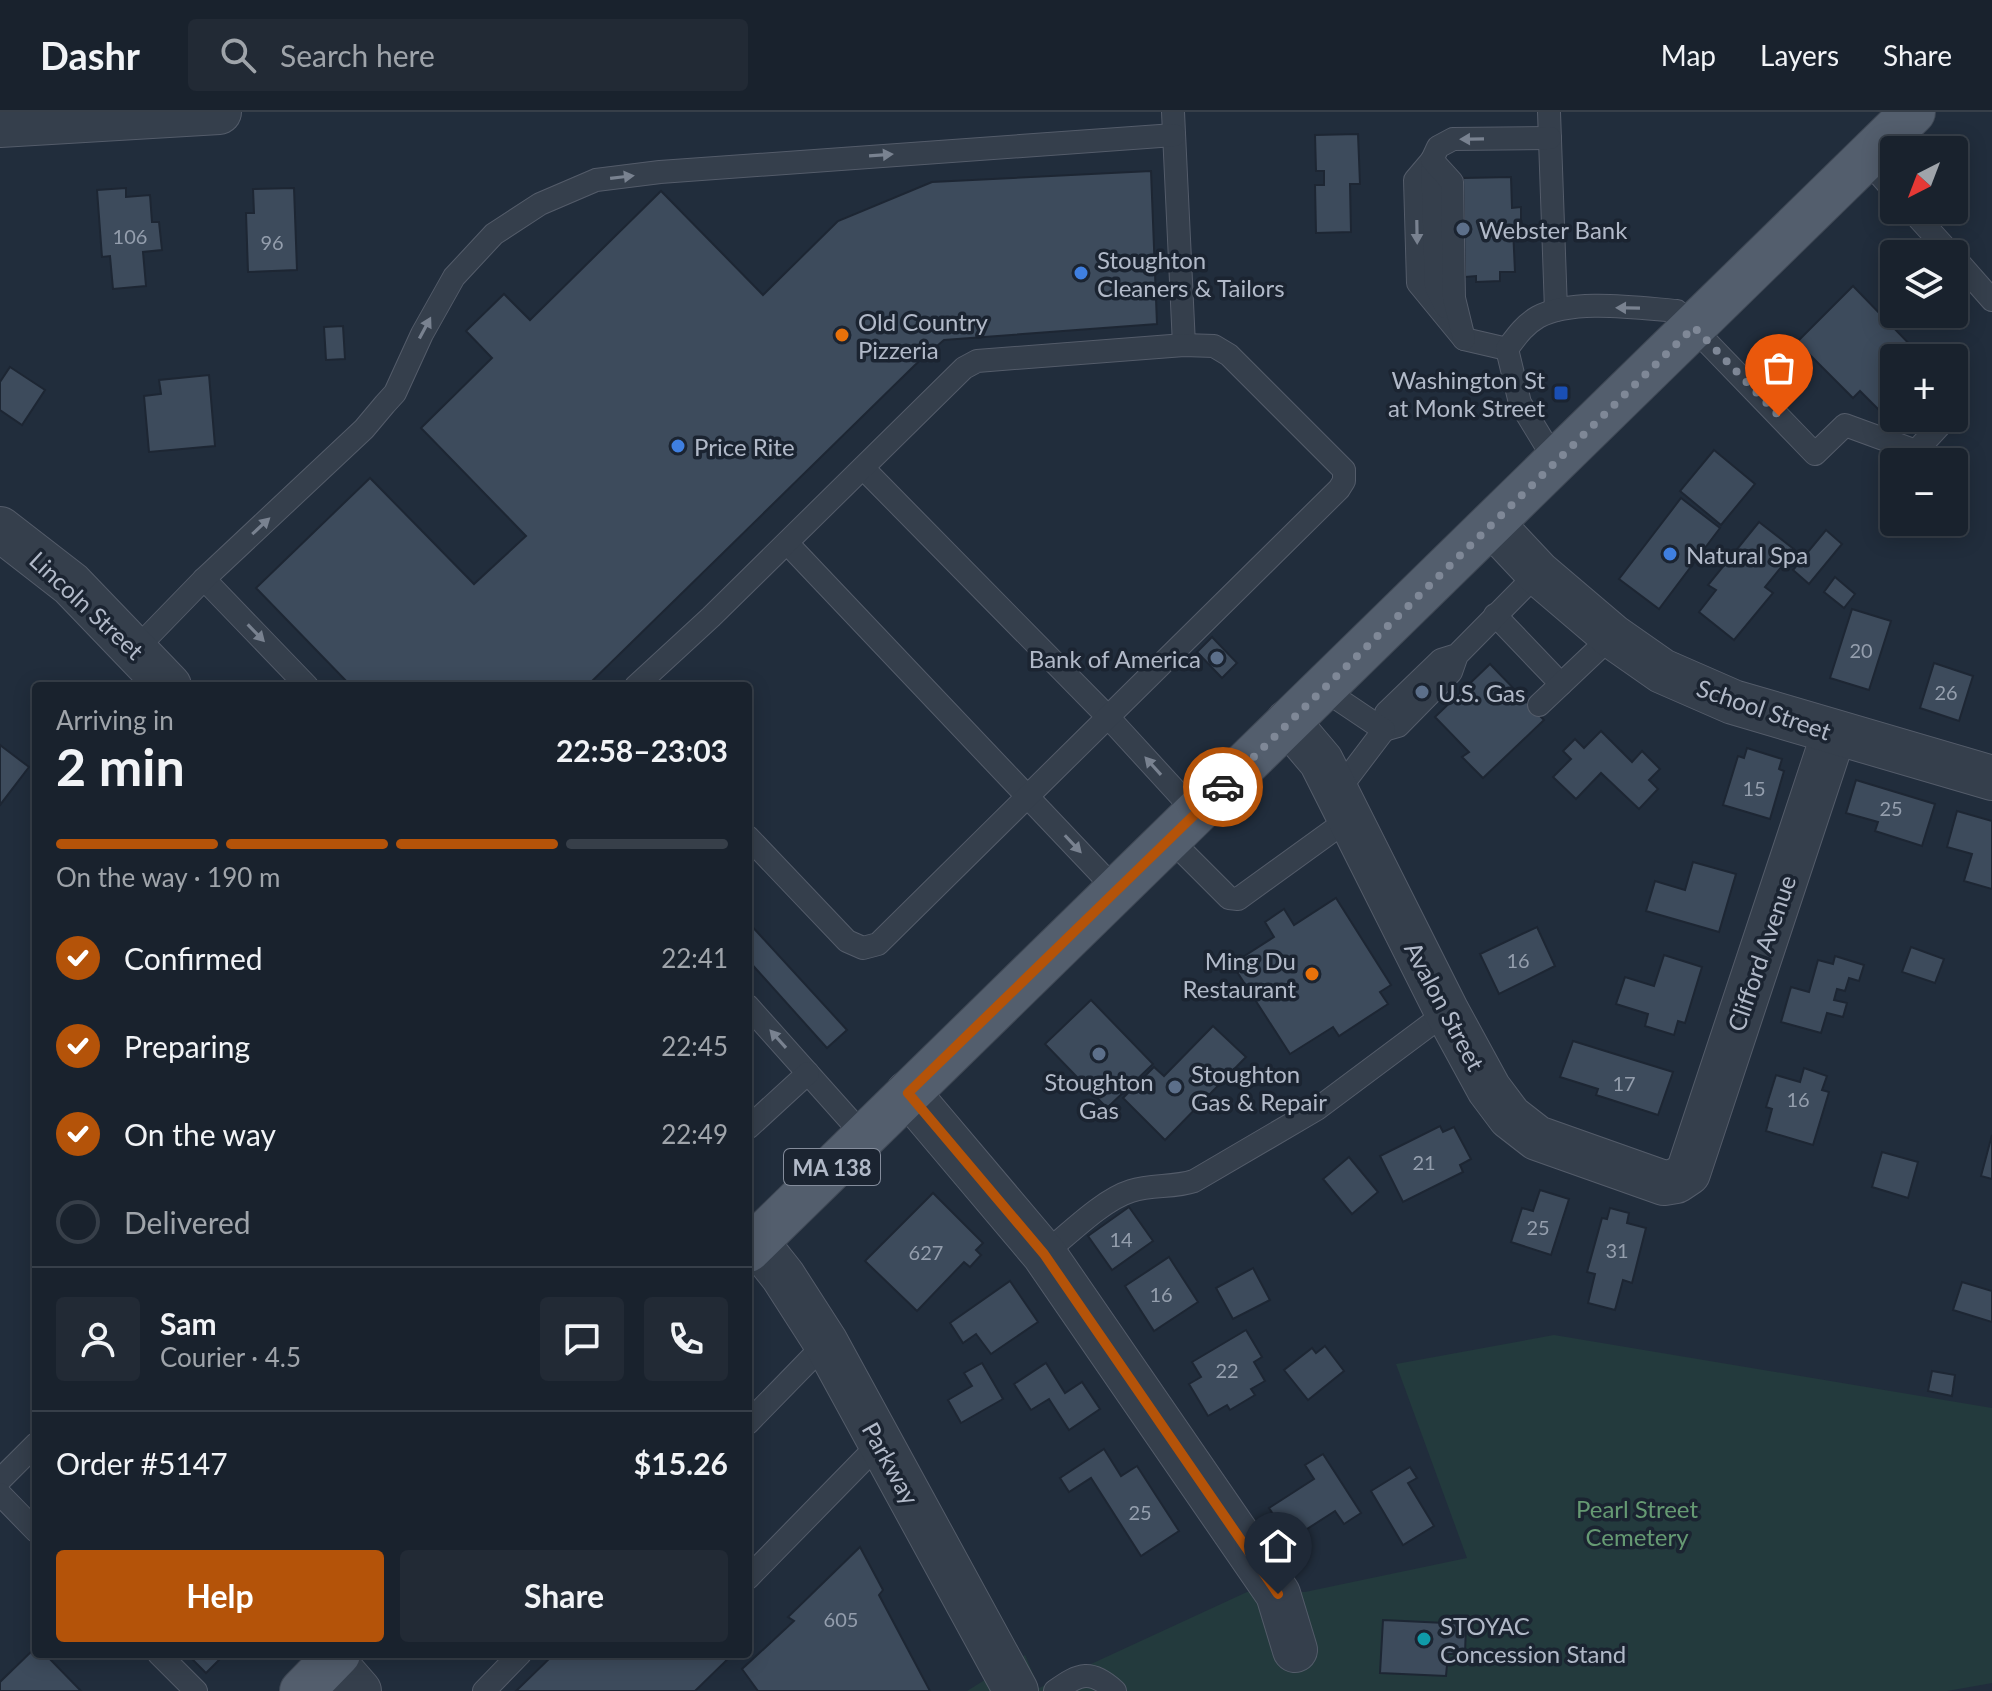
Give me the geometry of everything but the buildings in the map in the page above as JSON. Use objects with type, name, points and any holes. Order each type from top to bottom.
[{"type":"main road","name":"MA 138","points":[[752,1246],[1694,327],[1865,158],[1899,117]]},
{"type":"main road","points":[[302,1691],[343,1668]]},
{"type":"street","points":[[0,125],[75,116],[219,112]]},
{"type":"street","name":"School Street","points":[[1492,524],[1538,573],[1612,636],[1662,671],[1733,702],[1992,778]]},
{"type":"street","name":"Lincoln Street","points":[[0,529],[71,584],[165,682]]},
{"type":"street","name":"Avalon Street","points":[[1288,722],[1321,761],[1447,1012],[1500,1105],[1524,1130],[1537,1138],[1664,1183],[1682,1179],[1688,1173]]},
{"type":"street","name":"Clifford Avenue","points":[[1688,1173],[1834,733]]},
{"type":"street","points":[[908,1093],[1044,1254],[1278,1594],[1295,1650]]},
{"type":"street","name":"Parkway","points":[[752,1246],[783,1276],[826,1343],[1016,1691]]},
{"type":"lane","points":[[1549,112],[1556,310]]},
{"type":"lane","points":[[136,649],[204,579],[371,421],[395,393],[422,334],[454,277],[494,234],[540,204],[596,180],[1174,123],[1184,345]]},
{"type":"lane","points":[[1507,349],[1464,339],[1418,283],[1415,180],[1432,160],[1438,147],[1453,139],[1550,138]]},
{"type":"lane","points":[[1865,158],[1880,175]]},
{"type":"lane","points":[[1432,160],[1452,182],[1454,298],[1464,339]]},
{"type":"lane","points":[[1923,224],[1938,240]]},
{"type":"lane","points":[[1968,274],[1992,300]]},
{"type":"lane","points":[[1507,349],[1522,329],[1556,310],[1617,308],[1677,311],[1815,454],[1845,425],[1916,451],[1934,432]]},
{"type":"lane","points":[[640,682],[787,543],[964,368],[977,361],[1184,345],[1214,346],[1229,355],[1344,470],[1344,481],[1109,718],[878,944],[857,947],[847,941],[752,841]]},
{"type":"lane","points":[[1507,349],[1520,403],[1556,462]]},
{"type":"lane","points":[[863,468],[1109,718],[1229,898],[1238,899],[1343,805],[1384,730],[1386,713],[1441,660],[1457,655],[1538,573]]},
{"type":"lane","points":[[787,543],[1117,891]]},
{"type":"lane","points":[[204,579],[303,682]]},
{"type":"lane","points":[[1495,615],[1561,684]]},
{"type":"lane","points":[[1539,705],[1612,636]]},
{"type":"lane","points":[[1323,689],[1384,730]]},
{"type":"lane","points":[[752,1010],[864,1136]]},
{"type":"lane","points":[[1044,1254],[1118,1195],[1140,1188],[1174,1187],[1194,1181],[1317,1109],[1447,1012]]},
{"type":"lane","points":[[752,1124],[808,1073]]},
{"type":"lane","points":[[752,1419],[826,1343]]},
{"type":"lane","points":[[752,1574],[880,1443]]},
{"type":"lane","points":[[0,1480],[32,1448]]},
{"type":"lane","points":[[0,1494],[32,1527]]},
{"type":"lane","points":[[163,1658],[196,1691]]},
{"type":"lane","points":[[484,1691],[516,1658]]},
{"type":"lane","points":[[1055,1691],[1088,1674],[1115,1691]]},
{"type":"green space","name":"Pearl Street Cemetery","points":[[1554,1335],[1992,1408],[1992,1683],[1947,1691],[967,1691],[1025,1655],[1039,1688],[1247,1592],[1305,1592],[1467,1558],[1396,1364]]},
{"type":"way so far","points":[[1223,787],[1694,327],[1779,416]]},
{"type":"place","name":"Webster Bank","points":[[1463,229]]},
{"type":"place","name":"Stoughton Cleaners & Tailors","points":[[1081,273]]},
{"type":"place","name":"Old Country Pizzeria","points":[[842,335]]},
{"type":"place","name":"Washington St at Monk Street","points":[[1561,393]]},
{"type":"place","name":"Price Rite","points":[[678,446]]},
{"type":"place","name":"Natural Spa","points":[[1670,554]]},
{"type":"place","name":"Bank of America","points":[[1217,658]]},
{"type":"place","name":"U.S. Gas","points":[[1422,692]]},
{"type":"place","name":"Ming Du Restaurant","points":[[1312,974]]},
{"type":"place","name":"Stoughton Gas","points":[[1099,1054]]},
{"type":"place","name":"Stoughton Gas & Repair","points":[[1175,1087]]},
{"type":"place","name":"STOYAC Concession Stand","points":[[1424,1639]]},
{"type":"route","points":[[1223,787],[908,1093],[1044,1254],[1278,1594]]}]
